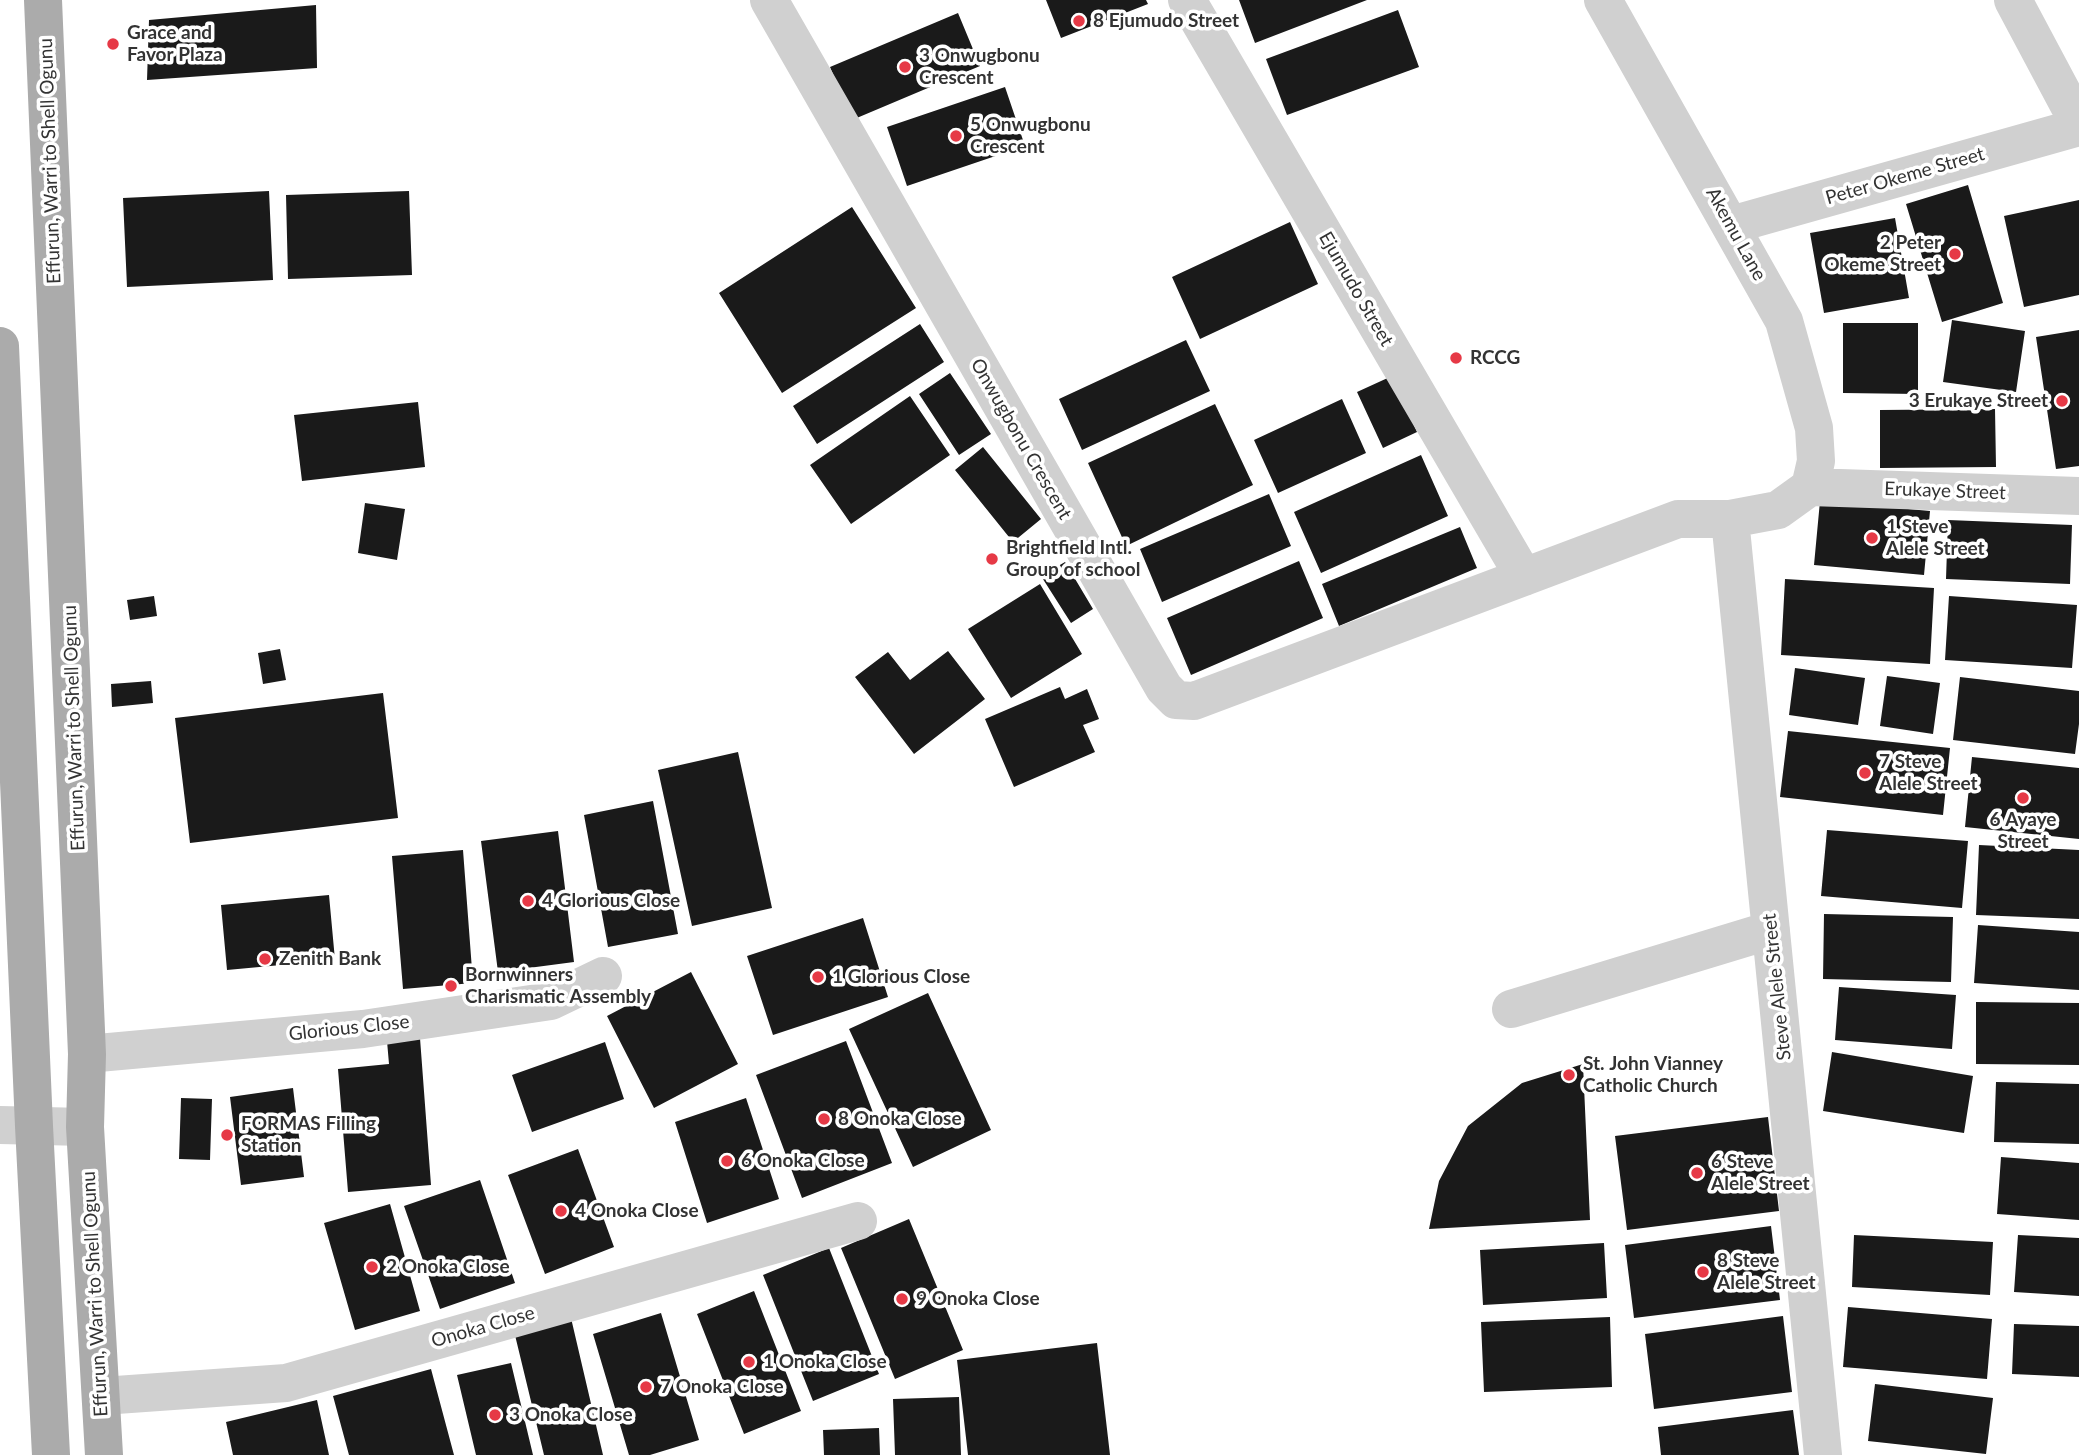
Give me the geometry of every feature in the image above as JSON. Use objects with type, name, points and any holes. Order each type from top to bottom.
[{"type":"main road","name":"Effurun, Warri to Shell Ogunu","points":[[43,0],[88,1054],[85,1127],[104,1455]]},
{"type":"main road","points":[[0,346],[17,1126],[51,1455]]},
{"type":"street","name":"Onwugbonu Crescent","points":[[769,0],[1164,688],[1177,700],[1194,701],[1524,577]]},
{"type":"street","name":"Ejumudo Street","points":[[1187,0],[1524,577]]},
{"type":"street","name":"Akemu Lane","points":[[1603,0],[1784,321],[1814,428],[1816,461],[1810,486]]},
{"type":"street","points":[[2013,0],[2079,125]]},
{"type":"street","name":"Peter Okeme Street","points":[[1731,225],[2079,125]]},
{"type":"street","points":[[1524,577],[1678,519],[1730,519],[1777,510],[1810,486]]},
{"type":"street","name":"Erukaye Street","points":[[1810,486],[2079,496]]},
{"type":"street","name":"Steve Alele Street","points":[[1730,519],[1823,1455]]},
{"type":"street","points":[[1511,1009],[1771,930]]},
{"type":"street","name":"Glorious Close","points":[[88,1054],[363,1028],[551,1001],[603,975]]},
{"type":"street","points":[[17,1126],[85,1127]]},
{"type":"street","name":"Onoka Close","points":[[102,1396],[286,1383],[858,1221]]},
{"type":"building","name":"8 Ejumudo Street","points":[[1046,0],[1146,0],[1148,4],[1061,38]]},
{"type":"building","points":[[1239,0],[1367,0],[1255,43]]},
{"type":"building","points":[[316,5],[317,68],[147,80],[149,20]]},
{"type":"building","points":[[1398,10],[1419,67],[1287,115],[1266,59]]},
{"type":"building","name":"3 Onwugbonu Crescent","points":[[958,13],[980,66],[852,120],[830,67]]},
{"type":"building","name":"5 Onwugbonu Crescent","points":[[1005,87],[1025,146],[907,186],[887,127]]},
{"type":"building","name":"2 Peter Okeme Street","points":[[1968,185],[2003,303],[1942,322],[1906,204]]},
{"type":"building","points":[[269,191],[273,280],[127,287],[123,198]]},
{"type":"building","points":[[409,191],[412,275],[288,279],[286,195]]},
{"type":"building","points":[[2079,200],[2079,295],[2024,307],[2004,216]]},
{"type":"building","points":[[852,207],[916,308],[782,393],[719,293]]},
{"type":"building","points":[[1895,218],[1909,298],[1824,313],[1810,233]]},
{"type":"building","points":[[1290,222],[1318,284],[1200,339],[1172,277]]},
{"type":"building","points":[[1952,320],[2025,331],[2016,392],[1943,382]]},
{"type":"building","points":[[1843,323],[1918,323],[1918,394],[1843,393]]},
{"type":"building","points":[[920,324],[944,362],[817,444],[793,406]]},
{"type":"building","name":"3 Erukaye Street","points":[[2079,330],[2079,466],[2056,469],[2036,337]]},
{"type":"building","points":[[1186,340],[1210,391],[1082,450],[1059,399]]},
{"type":"building","points":[[950,373],[991,434],[959,455],[919,394]]},
{"type":"building","points":[[1392,376],[1417,432],[1383,448],[1357,392]]},
{"type":"building","points":[[910,396],[950,455],[851,524],[810,465]]},
{"type":"building","points":[[1342,399],[1366,453],[1278,493],[1254,440]]},
{"type":"building","points":[[418,402],[425,467],[302,481],[294,415]]},
{"type":"building","points":[[1215,404],[1253,485],[1126,546],[1088,463]]},
{"type":"building","points":[[1995,409],[1996,467],[1880,468],[1880,410]]},
{"type":"building","points":[[983,447],[1041,519],[1013,542],[955,470]]},
{"type":"building","points":[[1421,455],[1448,516],[1321,573],[1294,512]]},
{"type":"building","points":[[1269,494],[1291,546],[1162,602],[1140,549]]},
{"type":"building","name":"1 Steve Alele Street","points":[[1820,501],[1930,511],[1924,575],[1814,565]]},
{"type":"building","points":[[365,503],[405,509],[397,560],[358,553]]},
{"type":"building","points":[[1948,520],[2072,525],[2070,584],[1946,579]]},
{"type":"building","points":[[1460,527],[1477,568],[1339,626],[1322,584]]},
{"type":"building","points":[[1299,561],[1323,618],[1191,675],[1167,618]]},
{"type":"building","points":[[1065,562],[1093,609],[1071,623],[1041,576]]},
{"type":"building","points":[[1785,579],[1934,588],[1930,664],[1781,655]]},
{"type":"building","points":[[1040,584],[1082,654],[1011,698],[968,629]]},
{"type":"building","points":[[154,596],[157,616],[130,620],[127,600]]},
{"type":"building","points":[[1949,596],[2077,605],[2072,668],[1945,660]]},
{"type":"building","points":[[280,649],[286,680],[263,684],[258,653]]},
{"type":"building","points":[[948,651],[985,699],[914,754],[855,677],[888,652],[910,680]]},
{"type":"building","points":[[1795,668],[1865,678],[1858,725],[1789,715]]},
{"type":"building","points":[[1887,676],[1940,683],[1933,734],[1880,726]]},
{"type":"building","points":[[1960,677],[2079,691],[2075,754],[1953,740]]},
{"type":"building","points":[[151,681],[153,703],[112,707],[111,684]]},
{"type":"building","points":[[1060,687],[1065,699],[1087,689],[1099,719],[1083,725],[1095,752],[1014,787],[985,719]]},
{"type":"building","points":[[383,693],[398,818],[190,843],[175,718]]},
{"type":"building","name":"7 Steve Alele Street","points":[[1788,731],[1950,748],[1943,815],[1780,797]]},
{"type":"building","points":[[738,752],[772,908],[692,926],[658,770]]},
{"type":"building","name":"6 Ayaye Street","points":[[1972,757],[2079,768],[2079,839],[1965,827]]},
{"type":"building","points":[[653,801],[678,934],[608,947],[584,815]]},
{"type":"building","points":[[1827,830],[1968,841],[1962,908],[1821,896]]},
{"type":"building","name":"4 Glorious Close","points":[[558,831],[574,962],[498,972],[481,841]]},
{"type":"building","points":[[1979,845],[2079,850],[2079,919],[1976,915]]},
{"type":"building","points":[[463,850],[473,983],[403,989],[392,856]]},
{"type":"building","points":[[329,895],[335,960],[227,970],[221,905]]},
{"type":"building","points":[[1824,914],[1953,917],[1951,982],[1823,979]]},
{"type":"building","name":"1 Glorious Close","points":[[863,918],[888,997],[773,1035],[747,956]]},
{"type":"building","points":[[1978,925],[2079,932],[2079,990],[1974,983]]},
{"type":"building","points":[[691,972],[738,1064],[654,1108],[607,1016]]},
{"type":"building","points":[[1839,987],[1956,995],[1952,1049],[1835,1040]]},
{"type":"building","points":[[928,993],[991,1130],[913,1167],[849,1029]]},
{"type":"building","points":[[1976,1002],[2079,1003],[2079,1065],[1976,1064]]},
{"type":"building","points":[[420,1038],[431,1185],[348,1192],[338,1069],[389,1064],[387,1041]]},
{"type":"building","name":"8 Onoka Close","points":[[846,1041],[892,1163],[802,1198],[756,1075]]},
{"type":"building","points":[[605,1042],[624,1099],[532,1132],[512,1075]]},
{"type":"building","points":[[1832,1052],[1973,1076],[1964,1133],[1823,1111]]},
{"type":"building","points":[[1583,1064],[1590,1220],[1429,1229],[1439,1181],[1468,1126],[1522,1083]]},
{"type":"building","points":[[1996,1082],[2079,1084],[2079,1144],[1994,1142]]},
{"type":"building","points":[[293,1088],[304,1177],[241,1185],[230,1097]]},
{"type":"building","points":[[181,1098],[212,1099],[210,1160],[179,1159]]},
{"type":"building","name":"6 Onoka Close","points":[[746,1098],[779,1199],[707,1223],[675,1122]]},
{"type":"building","name":"6 Steve Alele Street","points":[[1768,1117],[1779,1211],[1627,1230],[1615,1136]]},
{"type":"building","name":"4 Onoka Close","points":[[578,1149],[614,1247],[545,1274],[508,1175]]},
{"type":"building","points":[[2001,1157],[2079,1163],[2079,1220],[1997,1214]]},
{"type":"building","points":[[480,1180],[515,1283],[440,1309],[404,1206]]},
{"type":"building","name":"2 Onoka Close","points":[[390,1204],[420,1311],[355,1330],[324,1223]]},
{"type":"building","name":"9 Onoka Close","points":[[909,1219],[963,1350],[895,1379],[841,1248]]},
{"type":"building","name":"8 Steve Alele Street","points":[[1771,1226],[1780,1300],[1634,1318],[1625,1245]]},
{"type":"building","points":[[1854,1235],[1993,1242],[1990,1295],[1852,1287]]},
{"type":"building","points":[[2018,1235],[2079,1238],[2079,1296],[2014,1292]]},
{"type":"building","points":[[1604,1243],[1607,1298],[1483,1305],[1480,1250]]},
{"type":"building","points":[[829,1248],[879,1374],[813,1401],[763,1275]]},
{"type":"building","name":"1 Onoka Close","points":[[754,1291],[801,1411],[744,1434],[697,1314]]},
{"type":"building","points":[[1848,1307],[1992,1319],[1987,1379],[1843,1367]]},
{"type":"building","name":"7 Onoka Close","points":[[661,1313],[699,1440],[650,1455],[629,1455],[593,1334]]},
{"type":"building","points":[[1783,1316],[1792,1392],[1654,1409],[1645,1334]]},
{"type":"building","points":[[1610,1317],[1612,1387],[1484,1392],[1481,1322]]},
{"type":"building","points":[[571,1318],[603,1455],[544,1455],[514,1331]]},
{"type":"building","points":[[2014,1324],[2079,1326],[2079,1377],[2012,1374]]},
{"type":"building","points":[[1097,1343],[1110,1455],[968,1455],[957,1360]]},
{"type":"building","name":"3 Onoka Close","points":[[511,1363],[533,1455],[476,1455],[457,1375]]},
{"type":"building","points":[[431,1369],[454,1455],[349,1455],[333,1396]]},
{"type":"building","points":[[1875,1384],[1993,1398],[1986,1454],[1868,1441]]},
{"type":"building","points":[[959,1397],[961,1455],[895,1455],[893,1399]]},
{"type":"building","points":[[317,1400],[329,1455],[233,1455],[226,1422]]},
{"type":"building","points":[[1793,1410],[1799,1455],[1661,1455],[1658,1427]]},
{"type":"building","points":[[879,1428],[880,1455],[824,1455],[823,1430]]},
{"type":"place","name":"8 Ejumudo Street","points":[[1079,21]]},
{"type":"place","name":"Grace and Favor Plaza","points":[[113,44]]},
{"type":"place","name":"3 Onwugbonu Crescent","points":[[905,67]]},
{"type":"place","name":"5 Onwugbonu Crescent","points":[[956,136]]},
{"type":"place","name":"2 Peter Okeme Street","points":[[1955,254]]},
{"type":"place","name":"RCCG","points":[[1456,358]]},
{"type":"place","name":"3 Erukaye Street","points":[[2062,401]]},
{"type":"place","name":"1 Steve Alele Street","points":[[1872,538]]},
{"type":"place","name":"Brightfield Intl. Group of school","points":[[992,559]]},
{"type":"place","name":"7 Steve Alele Street","points":[[1865,773]]},
{"type":"place","name":"6 Ayaye Street","points":[[2023,798]]},
{"type":"place","name":"4 Glorious Close","points":[[528,901]]},
{"type":"place","name":"Zenith Bank","points":[[265,959]]},
{"type":"place","name":"1 Glorious Close","points":[[818,977]]},
{"type":"place","name":"Bornwinners Charismatic Assembly","points":[[451,986]]},
{"type":"place","name":"St. John Vianney Catholic Church","points":[[1569,1075]]},
{"type":"place","name":"8 Onoka Close","points":[[824,1119]]},
{"type":"place","name":"FORMAS Filling Station","points":[[227,1135]]},
{"type":"place","name":"6 Onoka Close","points":[[727,1161]]},
{"type":"place","name":"6 Steve Alele Street","points":[[1697,1173]]},
{"type":"place","name":"4 Onoka Close","points":[[561,1211]]},
{"type":"place","name":"2 Onoka Close","points":[[372,1267]]},
{"type":"place","name":"8 Steve Alele Street","points":[[1703,1272]]},
{"type":"place","name":"9 Onoka Close","points":[[902,1299]]},
{"type":"place","name":"1 Onoka Close","points":[[749,1362]]},
{"type":"place","name":"7 Onoka Close","points":[[646,1387]]},
{"type":"place","name":"3 Onoka Close","points":[[495,1415]]}]
